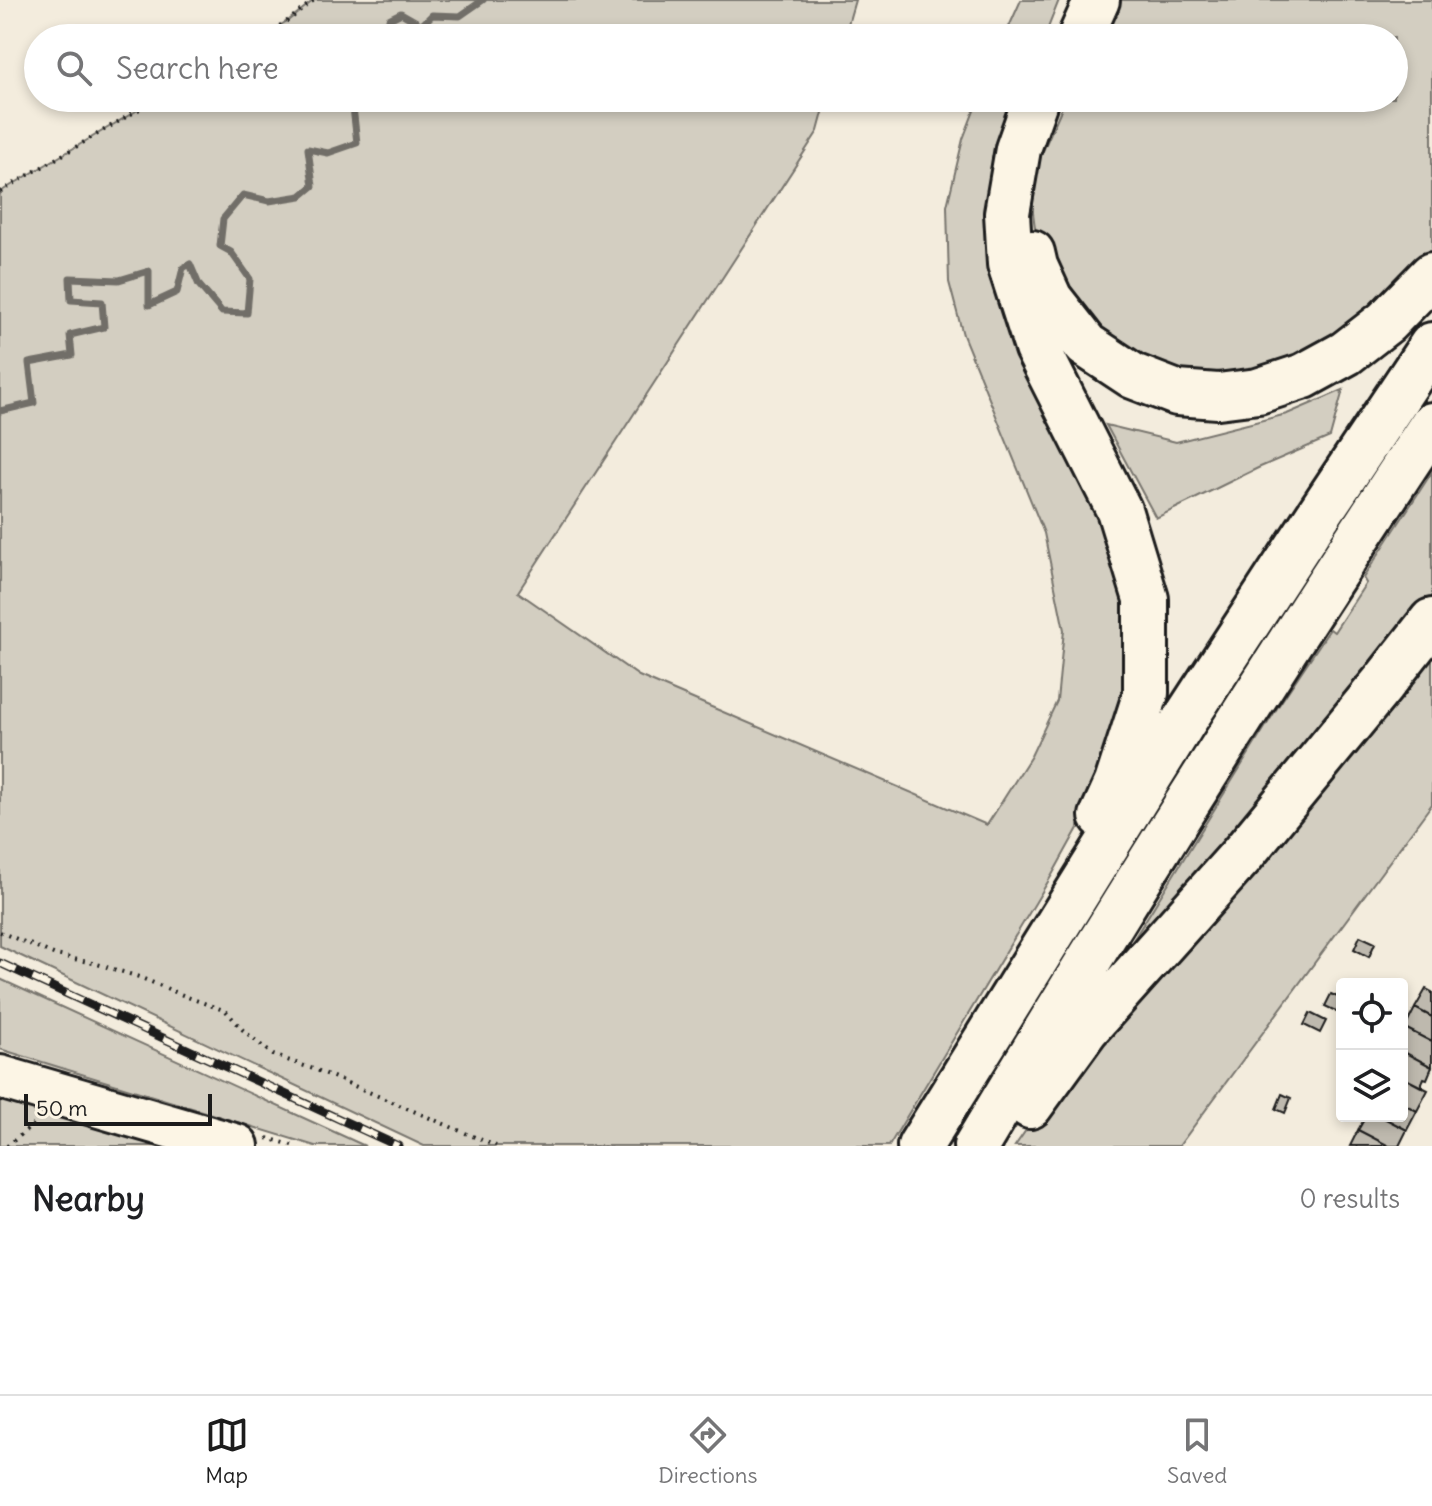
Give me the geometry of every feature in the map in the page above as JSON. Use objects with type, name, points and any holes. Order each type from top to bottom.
[{"type":"highway","points":[[1062,24],[1071,0]]},
{"type":"highway","points":[[1086,24],[1097,0]]},
{"type":"highway","points":[[1031,112],[1018,149],[1007,213],[1010,264],[1037,348],[1119,510],[1146,599],[1146,693],[1117,783],[1032,968]]},
{"type":"highway","points":[[1048,112],[1031,161],[1024,215],[1035,266],[1050,299],[1086,345],[1133,376],[1177,393],[1218,396],[1258,391],[1304,376],[1346,353],[1386,322],[1432,275]]},
{"type":"highway","points":[[920,1146],[1201,696],[1432,345]]},
{"type":"highway","points":[[976,1146],[1176,819],[1432,425]]},
{"type":"highway","points":[[1007,1146],[1017,1124],[1086,1029],[1241,856],[1432,621]]},
{"type":"street","points":[[0,1077],[237,1146]]},
{"type":"path","points":[[282,24],[314,0]]},
{"type":"path","points":[[0,192],[134,112]]},
{"type":"path","points":[[0,932],[56,955],[139,977],[226,1011],[273,1055],[319,1071],[496,1146]]},
{"type":"shaded area","points":[[314,0],[855,0],[848,24],[282,24]]},
{"type":"shaded area","points":[[1021,0],[1059,0],[1050,24],[1010,24]]},
{"type":"shaded area","points":[[1110,0],[1432,0],[1432,261],[1322,355],[1203,384],[1092,337],[1037,243],[1033,188],[1039,160],[1060,112],[1408,112],[1408,24],[1099,24]]},
{"type":"shaded area","points":[[134,112],[823,112],[818,131],[518,592],[639,676],[987,825],[1031,756],[1057,701],[1064,630],[1044,533],[963,335],[949,282],[947,206],[963,139],[974,112],[1017,112],[1005,152],[1120,551],[1133,688],[1103,783],[1052,875],[889,1146],[424,1146],[0,946],[0,192]]},
{"type":"shaded area","points":[[1343,390],[1330,437],[1156,518],[1106,425],[1176,442],[1287,414]]},
{"type":"shaded area","points":[[1432,472],[1432,601],[1109,979],[1279,705],[1330,629],[1334,632],[1366,583],[1363,578]]},
{"type":"shaded area","points":[[1432,638],[1432,804],[1179,1146],[1015,1146],[1064,1075]]},
{"type":"shaded area","points":[[0,979],[365,1146],[315,1146],[0,1049]]},
{"type":"shaded area","points":[[0,1092],[157,1146],[0,1146]]},
{"type":"building","points":[[1360,936],[1375,943],[1369,957],[1354,949]]},
{"type":"building","points":[[1426,989],[1432,992],[1432,1017],[1415,1008]]},
{"type":"building","points":[[1331,994],[1336,996],[1336,1011],[1325,1006]]},
{"type":"building","points":[[1415,1008],[1432,1017],[1432,1042],[1408,1030]]},
{"type":"building","points":[[1310,1013],[1326,1021],[1320,1033],[1304,1025]]},
{"type":"building","points":[[1408,1030],[1432,1042],[1432,1067],[1408,1054]]},
{"type":"building","points":[[1408,1054],[1432,1067],[1421,1085],[1423,1088],[1408,1080]]},
{"type":"building","points":[[1408,1080],[1428,1090],[1417,1111],[1408,1106]]},
{"type":"building","points":[[1282,1094],[1291,1098],[1285,1113],[1276,1109]]},
{"type":"building","points":[[1408,1106],[1417,1111],[1407,1130],[1392,1122],[1408,1122]]},
{"type":"building","points":[[1363,1122],[1392,1122],[1407,1130],[1399,1146],[1389,1146],[1358,1130]]},
{"type":"building","points":[[1358,1130],[1389,1146],[1350,1146]]},
{"type":"waterway","points":[[423,24],[432,15],[460,16],[483,0]]},
{"type":"waterway","points":[[390,24],[389,19],[401,13],[420,24]]},
{"type":"waterway","points":[[0,411],[34,403],[29,363],[72,355],[70,335],[104,327],[102,302],[71,300],[70,278],[119,280],[149,271],[149,305],[177,292],[183,268],[190,264],[199,285],[222,312],[247,313],[250,279],[231,252],[220,246],[223,219],[243,195],[269,201],[301,196],[313,186],[308,149],[328,153],[357,143],[354,112]]},
{"type":"railway","points":[[0,963],[398,1146]]}]
